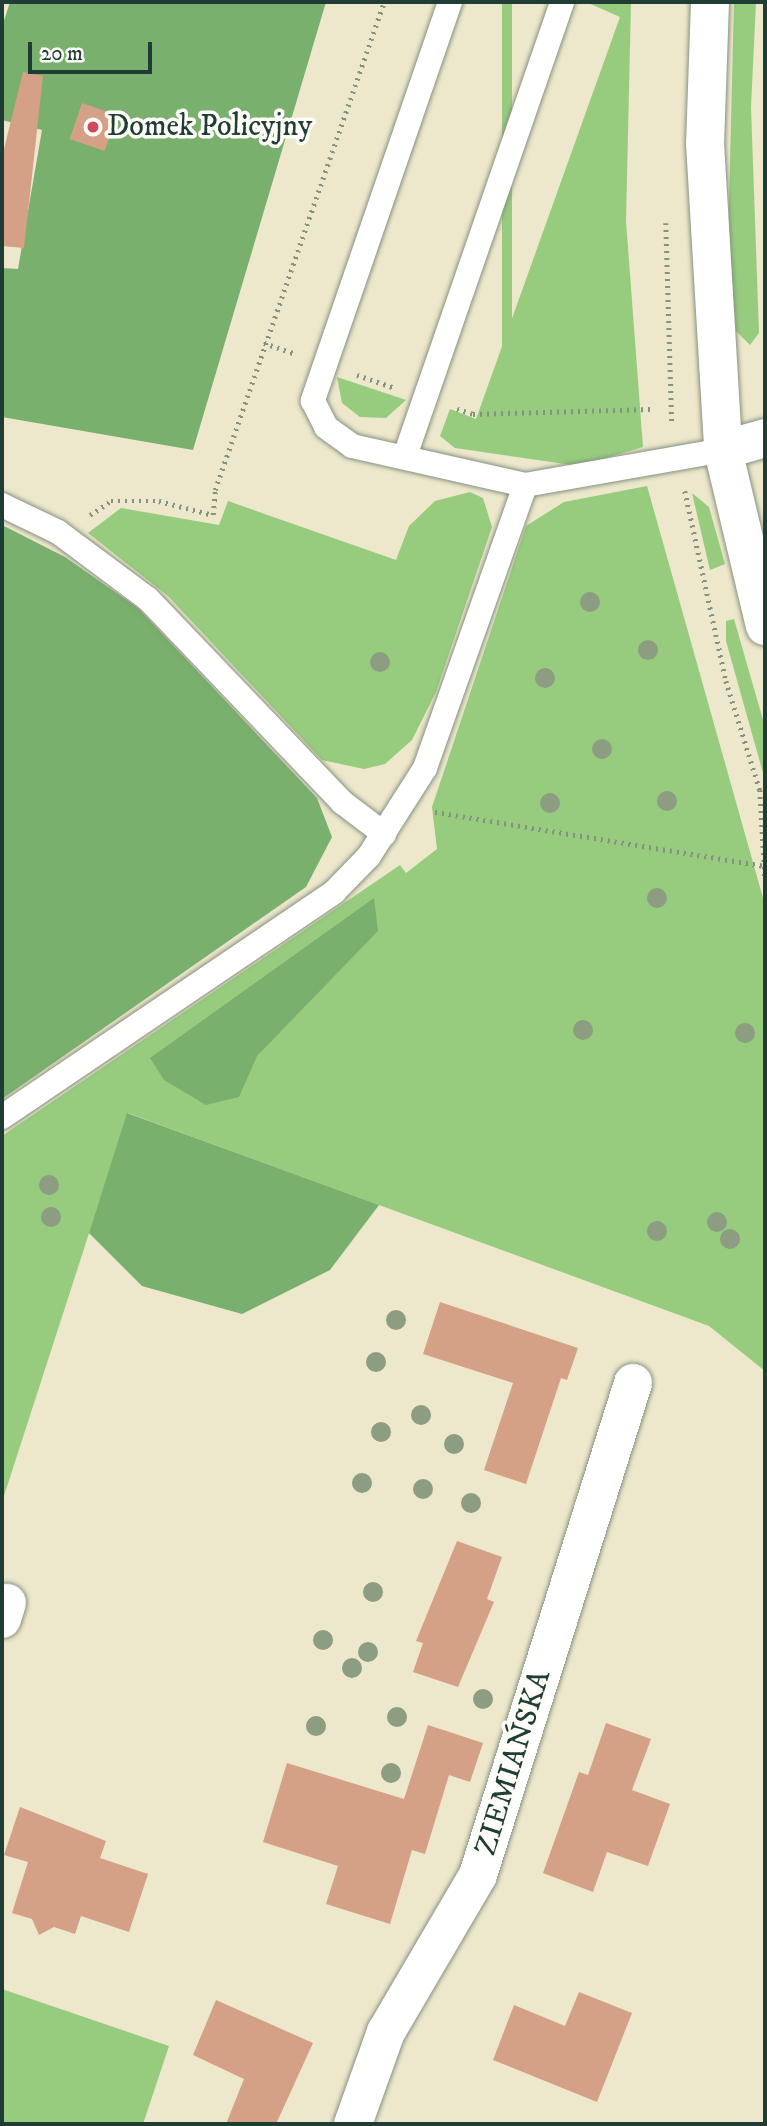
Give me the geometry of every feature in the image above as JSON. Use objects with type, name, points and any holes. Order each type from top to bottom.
[{"type":"street","points":[[710,2],[705,143],[723,450],[765,625]]},
{"type":"street","points":[[723,450],[765,439]]},
{"type":"street","name":"ZIEMIAŃSKA","points":[[353,2124],[386,2032],[478,1875],[633,1383]]},
{"type":"lane","points":[[450,2],[313,401],[326,427],[352,446],[525,485],[723,450]]},
{"type":"lane","points":[[405,456],[562,2]]},
{"type":"lane","points":[[2,1117],[334,892],[384,834],[425,768],[525,485]]},
{"type":"lane","points":[[2,505],[58,532],[148,599],[342,802],[384,834]]},
{"type":"path","points":[[159,500],[213,515],[219,477],[384,2]]},
{"type":"path","points":[[402,805],[765,866]]},
{"type":"green space","points":[[10,2],[326,2],[193,450],[2,417],[2,268],[18,269],[42,130],[2,120],[2,27]]},
{"type":"green space","points":[[502,2],[512,2],[512,395],[502,395]]},
{"type":"green space","points":[[586,2],[631,2],[626,221],[643,447],[579,466],[455,448],[440,436],[450,409],[476,419],[620,17]]},
{"type":"green space","points":[[734,2],[756,2],[751,107],[759,333],[750,345],[736,331],[728,242]]},
{"type":"green space","points":[[337,377],[406,400],[386,418],[360,417],[342,403]]},
{"type":"green space","points":[[647,486],[765,905],[765,1371],[709,1326],[128,1113],[2,1502],[2,1136],[400,865],[406,873],[437,849],[432,807],[526,526],[564,502]]},
{"type":"green space","points":[[470,492],[483,498],[492,527],[436,692],[412,740],[385,764],[364,769],[322,760],[168,596],[88,533],[121,508],[219,525],[228,501],[396,560],[409,526],[435,501]]},
{"type":"green space","points":[[692,493],[709,507],[725,564],[710,570]]},
{"type":"green space","points":[[2,525],[65,557],[138,608],[317,798],[332,837],[306,887],[2,1099]]},
{"type":"green space","points":[[734,619],[765,727],[765,780],[726,641],[726,621]]},
{"type":"green space","points":[[374,898],[378,931],[257,1056],[239,1097],[206,1105],[164,1080],[150,1058]]},
{"type":"green space","points":[[127,1113],[379,1205],[330,1270],[242,1314],[142,1286],[89,1233]]},
{"type":"green space","points":[[2,1989],[169,2046],[143,2124],[2,2124]]},
{"type":"building","points":[[23,72],[43,76],[24,248],[2,246],[2,157]]},
{"type":"building","name":"Domek Policyjny","points":[[82,103],[117,115],[105,151],[70,139]]},
{"type":"building","points":[[440,1302],[578,1348],[567,1380],[561,1378],[526,1484],[484,1470],[513,1383],[423,1354]]},
{"type":"building","points":[[457,1541],[502,1557],[487,1599],[494,1602],[458,1687],[413,1672],[423,1643],[416,1641]]},
{"type":"building","points":[[606,1723],[651,1739],[632,1790],[670,1804],[648,1866],[607,1852],[593,1892],[543,1873],[579,1772],[588,1775]]},
{"type":"building","points":[[428,1725],[483,1743],[470,1782],[449,1775],[425,1854],[412,1850],[390,1924],[326,1904],[338,1866],[263,1842],[287,1763],[404,1799]]},
{"type":"building","points":[[20,1807],[106,1841],[100,1858],[148,1874],[129,1932],[81,1916],[75,1934],[54,1927],[39,1935],[32,1919],[12,1913],[28,1862],[4,1855]]},
{"type":"building","points":[[579,1992],[632,2013],[597,2102],[493,2060],[514,2005],[565,2026]]},
{"type":"building","points":[[216,2000],[313,2043],[276,2124],[226,2124],[244,2079],[193,2055]]},
{"type":"place","name":"Domek Policyjny","points":[[93,127]]}]
